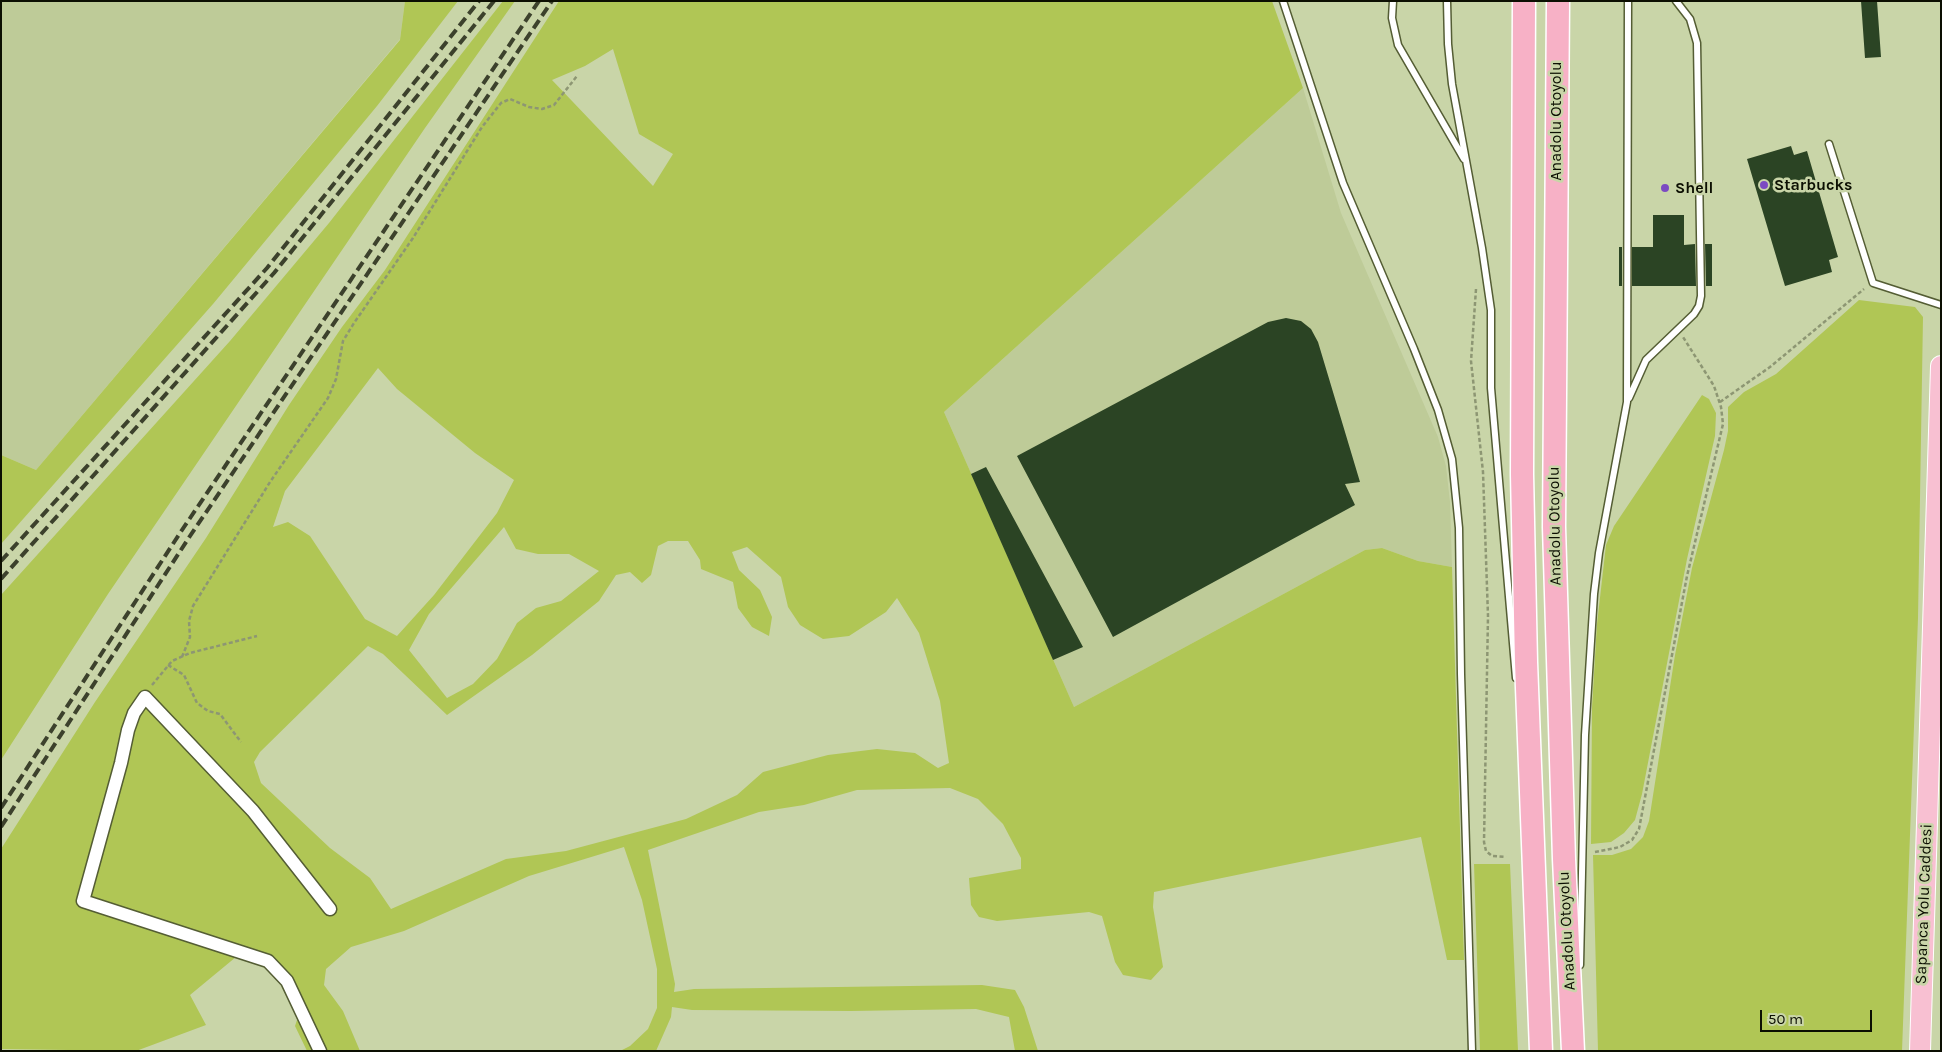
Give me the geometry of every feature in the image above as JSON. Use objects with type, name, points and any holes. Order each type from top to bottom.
[{"type":"highway","name":"Anadolu Otoyolu","points":[[1524,1],[1522,474],[1534,914],[1540,1051]]},
{"type":"highway","name":"Anadolu Otoyolu","points":[[1558,1],[1554,527],[1564,859],[1573,1051]]},
{"type":"highway","name":"Sapanca Yolu Caddesi","points":[[1920,1051],[1941,366]]},
{"type":"street","points":[[320,1051],[288,981],[268,961],[83,901],[121,763],[128,730],[134,713],[145,697],[253,811],[330,909]]},
{"type":"lane","points":[[1283,1],[1343,183],[1414,349],[1438,410],[1452,459],[1459,528],[1461,694],[1472,1051]]},
{"type":"lane","points":[[1393,1],[1394,32],[1398,45],[1466,164]]},
{"type":"lane","points":[[1447,1],[1448,44],[1452,84],[1482,248],[1491,310],[1491,388],[1516,686]]},
{"type":"lane","points":[[1580,971],[1585,735],[1594,594],[1599,553],[1627,402],[1628,1]]},
{"type":"lane","points":[[1627,402],[1646,360],[1694,314],[1699,306],[1701,296],[1697,43],[1690,19],[1676,1]]},
{"type":"lane","points":[[1829,144],[1873,283],[1941,305]]},
{"type":"lane","points":[[1522,755],[1534,914]]},
{"type":"lane","points":[[1579,1011],[1579,1051]]},
{"type":"path","points":[[182,657],[190,637],[189,621],[193,606],[270,482],[328,398],[336,379],[343,341],[412,238],[482,127],[501,103],[510,99],[542,109],[554,106],[577,76]]},
{"type":"path","points":[[1477,285],[1473,312],[1471,361],[1483,472],[1486,544],[1488,710],[1484,842],[1486,850],[1492,856],[1506,857]]},
{"type":"path","points":[[1720,402],[1770,367],[1863,290]]},
{"type":"path","points":[[1595,852],[1620,846],[1632,840],[1639,829],[1687,576],[1723,424],[1720,402],[1714,386],[1678,328]]},
{"type":"path","points":[[145,697],[158,676],[168,665],[182,657],[257,636]]},
{"type":"path","points":[[168,665],[184,675],[197,703],[208,711],[220,714],[241,742]]},
{"type":"shaded area","points":[[1,1],[405,1],[400,39],[36,470],[1,455]]},
{"type":"shaded area","points":[[1303,88],[1341,213],[1438,437],[1446,466],[1450,502],[1452,567],[1418,561],[1382,548],[1365,550],[1074,707],[944,412]]},
{"type":"green space","points":[[405,1],[458,1],[377,106],[213,304],[1,544],[1,455],[36,470],[400,40]]},
{"type":"green space","points":[[503,1],[515,1],[425,128],[108,594],[1,760],[1,595],[230,341],[329,223]]},
{"type":"green space","points":[[559,1],[1272,1],[1303,88],[944,412],[1074,707],[1365,550],[1382,548],[1418,561],[1452,567],[1464,960],[1447,960],[1421,837],[1154,892],[1153,907],[1163,967],[1151,980],[1123,975],[1115,962],[1102,916],[1089,912],[997,921],[979,917],[971,905],[969,878],[1021,869],[1021,858],[1003,824],[978,799],[950,788],[857,790],[804,805],[759,812],[648,850],[675,984],[674,992],[694,989],[982,985],[1015,990],[1024,1007],[1038,1051],[1015,1051],[1009,1017],[976,1009],[851,1011],[692,1010],[672,1007],[671,1017],[656,1051],[620,1051],[630,1046],[648,1029],[657,1008],[657,969],[642,900],[624,847],[529,876],[404,931],[351,947],[326,969],[324,985],[343,1011],[360,1051],[307,1051],[295,1026],[301,1008],[287,981],[242,952],[190,995],[206,1025],[136,1051],[1,1049],[1,849],[95,702],[206,538],[289,405],[342,327],[385,270]],"holes":[[[613,49],[639,134],[673,154],[653,186],[552,80],[585,66]],[[378,368],[397,389],[475,453],[514,480],[497,513],[434,595],[397,636],[365,619],[310,536],[288,522],[273,527],[285,491]],[[504,527],[516,549],[538,554],[569,554],[599,571],[561,601],[536,608],[517,623],[497,659],[473,684],[447,698],[409,650],[429,614]],[[668,541],[688,541],[700,560],[701,569],[733,582],[738,608],[752,627],[769,636],[772,617],[760,590],[739,570],[732,552],[747,547],[781,577],[788,607],[800,625],[823,639],[849,636],[886,612],[897,598],[919,633],[940,701],[949,763],[938,768],[915,753],[877,749],[828,755],[763,772],[737,795],[686,819],[566,851],[506,859],[391,909],[370,878],[330,848],[261,783],[254,762],[260,752],[368,646],[383,654],[447,715],[532,655],[599,601],[616,575],[630,572],[642,583],[651,575],[658,546]]]},
{"type":"green space","points":[[1859,300],[1915,307],[1923,317],[1918,618],[1902,1051],[1598,1051],[1593,855],[1612,855],[1631,849],[1643,837],[1649,821],[1675,655],[1692,568],[1724,450],[1728,431],[1728,407],[1744,392],[1776,374]]},
{"type":"green space","points":[[1702,395],[1709,399],[1716,413],[1715,436],[1687,559],[1642,794],[1635,820],[1624,833],[1611,842],[1591,844],[1592,708],[1597,624],[1606,545],[1614,526]]},
{"type":"green space","points":[[1474,864],[1510,864],[1518,1051],[1480,1051]]},
{"type":"building","points":[[1861,1],[1877,1],[1881,57],[1865,58]]},
{"type":"building","points":[[1791,146],[1794,155],[1807,151],[1838,257],[1829,260],[1832,272],[1785,286],[1747,159]]},
{"type":"building","points":[[1653,215],[1684,215],[1684,245],[1695,244],[1696,286],[1632,286],[1632,247],[1653,247]]},
{"type":"building","points":[[1705,244],[1712,244],[1712,286],[1706,286]]},
{"type":"building","points":[[1619,247],[1622,247],[1622,286],[1619,286]]},
{"type":"building","points":[[1286,318],[1301,321],[1311,329],[1318,342],[1360,482],[1345,484],[1355,505],[1113,637],[1017,456],[1268,322]]},
{"type":"building","points":[[986,467],[1083,647],[1053,660],[971,474]]},
{"type":"railway","points":[[1,561],[267,268],[479,1]]},
{"type":"railway","points":[[1,579],[274,273],[494,1]]},
{"type":"railway","points":[[1,808],[182,530],[539,1]]},
{"type":"railway","points":[[1,827],[190,536],[552,1]]},
{"type":"place","name":"Starbucks","points":[[1764,185]]},
{"type":"place","name":"Shell","points":[[1665,188]]}]
